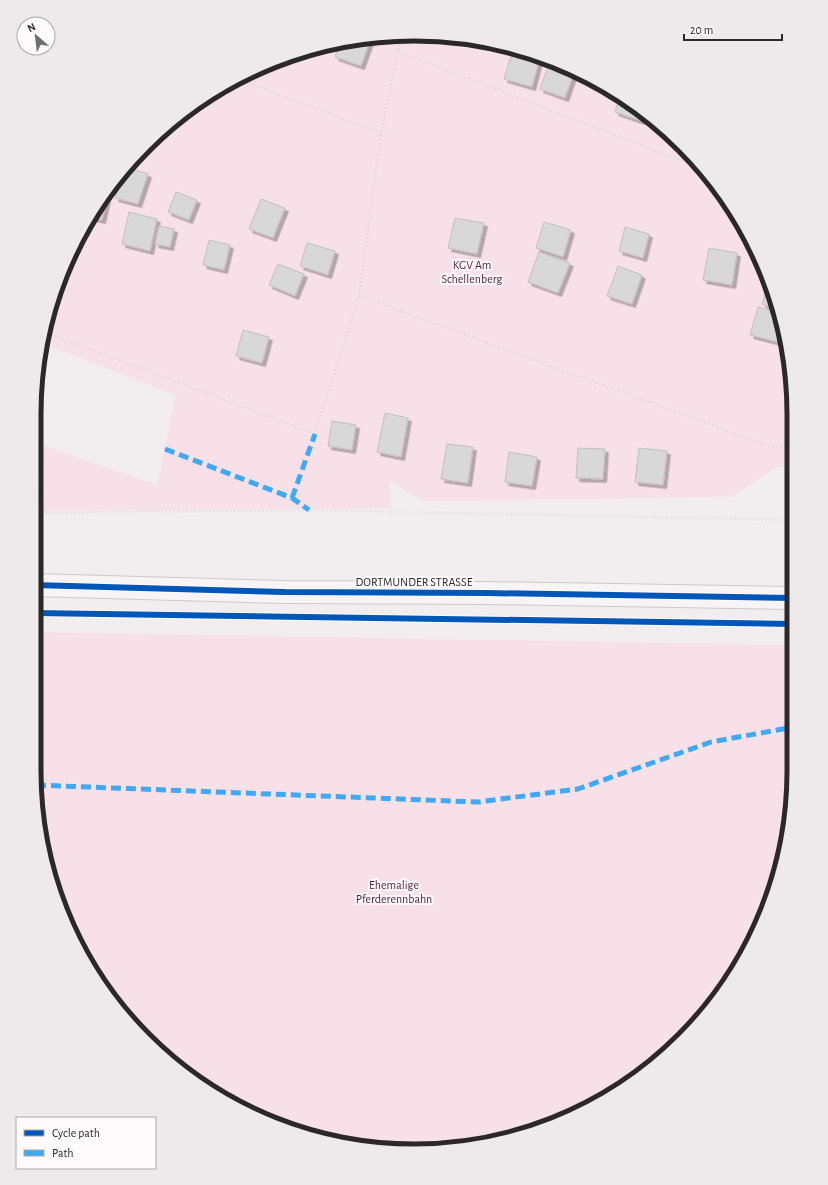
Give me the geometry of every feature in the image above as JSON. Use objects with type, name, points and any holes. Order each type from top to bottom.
[{"type":"main road","name":"DORTMUNDER STRASSE","points":[[41,585],[285,592],[494,593],[787,598]]},
{"type":"path","points":[[50,334],[315,434],[359,296],[381,134],[399,42]]},
{"type":"path","points":[[398,51],[691,164]]},
{"type":"path","points":[[245,82],[381,134]]},
{"type":"path","points":[[359,296],[772,447],[787,447]]},
{"type":"path","points":[[41,513],[309,510],[787,520]]},
{"type":"green space","name":"KGV Am Schellenberg","points":[[414,41],[463,44],[487,48],[534,61],[579,79],[600,91],[641,118],[660,134],[678,150],[710,187],[724,207],[749,249],[759,271],[774,317],[784,365],[787,414],[787,467],[776,467],[731,497],[424,501],[389,481],[391,508],[41,511],[41,444],[157,485],[176,395],[47,345],[54,317],[69,271],[91,227],[118,187],[150,150],[187,118],[228,91],[271,69],[317,54],[365,44]]},
{"type":"green space","name":"Ehemalige Pferderennbahn","points":[[41,632],[787,645],[787,771],[784,820],[774,868],[759,914],[737,958],[724,978],[710,998],[678,1035],[641,1067],[621,1081],[579,1106],[557,1116],[487,1137],[463,1141],[414,1144],[365,1141],[341,1137],[271,1116],[227,1094],[207,1081],[187,1067],[150,1035],[118,998],[91,958],[79,936],[69,914],[54,868],[44,820],[41,771]]},
{"type":"building","points":[[369,44],[361,66],[335,57],[338,49]]},
{"type":"building","points":[[511,54],[539,63],[532,87],[504,79]]},
{"type":"building","points":[[548,66],[573,76],[565,98],[540,89]]},
{"type":"building","points":[[618,102],[641,118],[641,121],[615,112]]},
{"type":"building","points":[[133,169],[148,174],[138,204],[115,198],[118,187]]},
{"type":"building","points":[[176,192],[197,200],[189,220],[168,212]]},
{"type":"building","points":[[261,199],[285,208],[273,238],[249,229]]},
{"type":"building","points":[[105,205],[102,220],[96,219]]},
{"type":"building","points":[[129,212],[157,219],[150,251],[122,244]]},
{"type":"building","points":[[455,218],[484,223],[477,254],[448,248]]},
{"type":"building","points":[[544,222],[571,230],[563,257],[536,248]]},
{"type":"building","points":[[159,226],[174,229],[170,247],[155,244]]},
{"type":"building","points":[[625,227],[649,234],[643,258],[619,251]]},
{"type":"building","points":[[209,240],[230,245],[224,270],[203,265]]},
{"type":"building","points":[[307,243],[335,251],[328,275],[300,266]]},
{"type":"building","points":[[709,248],[737,253],[732,285],[703,280]]},
{"type":"building","points":[[539,252],[570,263],[558,293],[528,282]]},
{"type":"building","points":[[278,264],[304,274],[295,296],[269,285]]},
{"type":"building","points":[[618,266],[642,275],[632,304],[607,296]]},
{"type":"building","points":[[766,291],[771,307],[762,304]]},
{"type":"building","points":[[758,307],[772,311],[779,336],[777,342],[750,335]]},
{"type":"building","points":[[243,330],[269,337],[262,363],[236,356]]},
{"type":"building","points":[[385,413],[408,418],[401,457],[377,452]]},
{"type":"building","points":[[332,421],[356,425],[352,450],[328,446]]},
{"type":"building","points":[[447,444],[473,447],[468,483],[441,479]]},
{"type":"building","points":[[578,448],[605,449],[603,479],[576,478]]},
{"type":"building","points":[[639,448],[667,451],[663,485],[635,482]]},
{"type":"building","points":[[509,452],[537,457],[532,486],[505,482]]},
{"type":"marked path","points":[[292,498],[315,434]]},
{"type":"marked path","points":[[165,449],[292,498],[309,510]]},
{"type":"marked path","points":[[42,785],[478,802],[578,789],[711,742],[787,728]]},
{"type":"cycle path","points":[[41,585],[285,592],[486,593],[787,598]]},
{"type":"cycle path","points":[[41,613],[787,624]]}]
